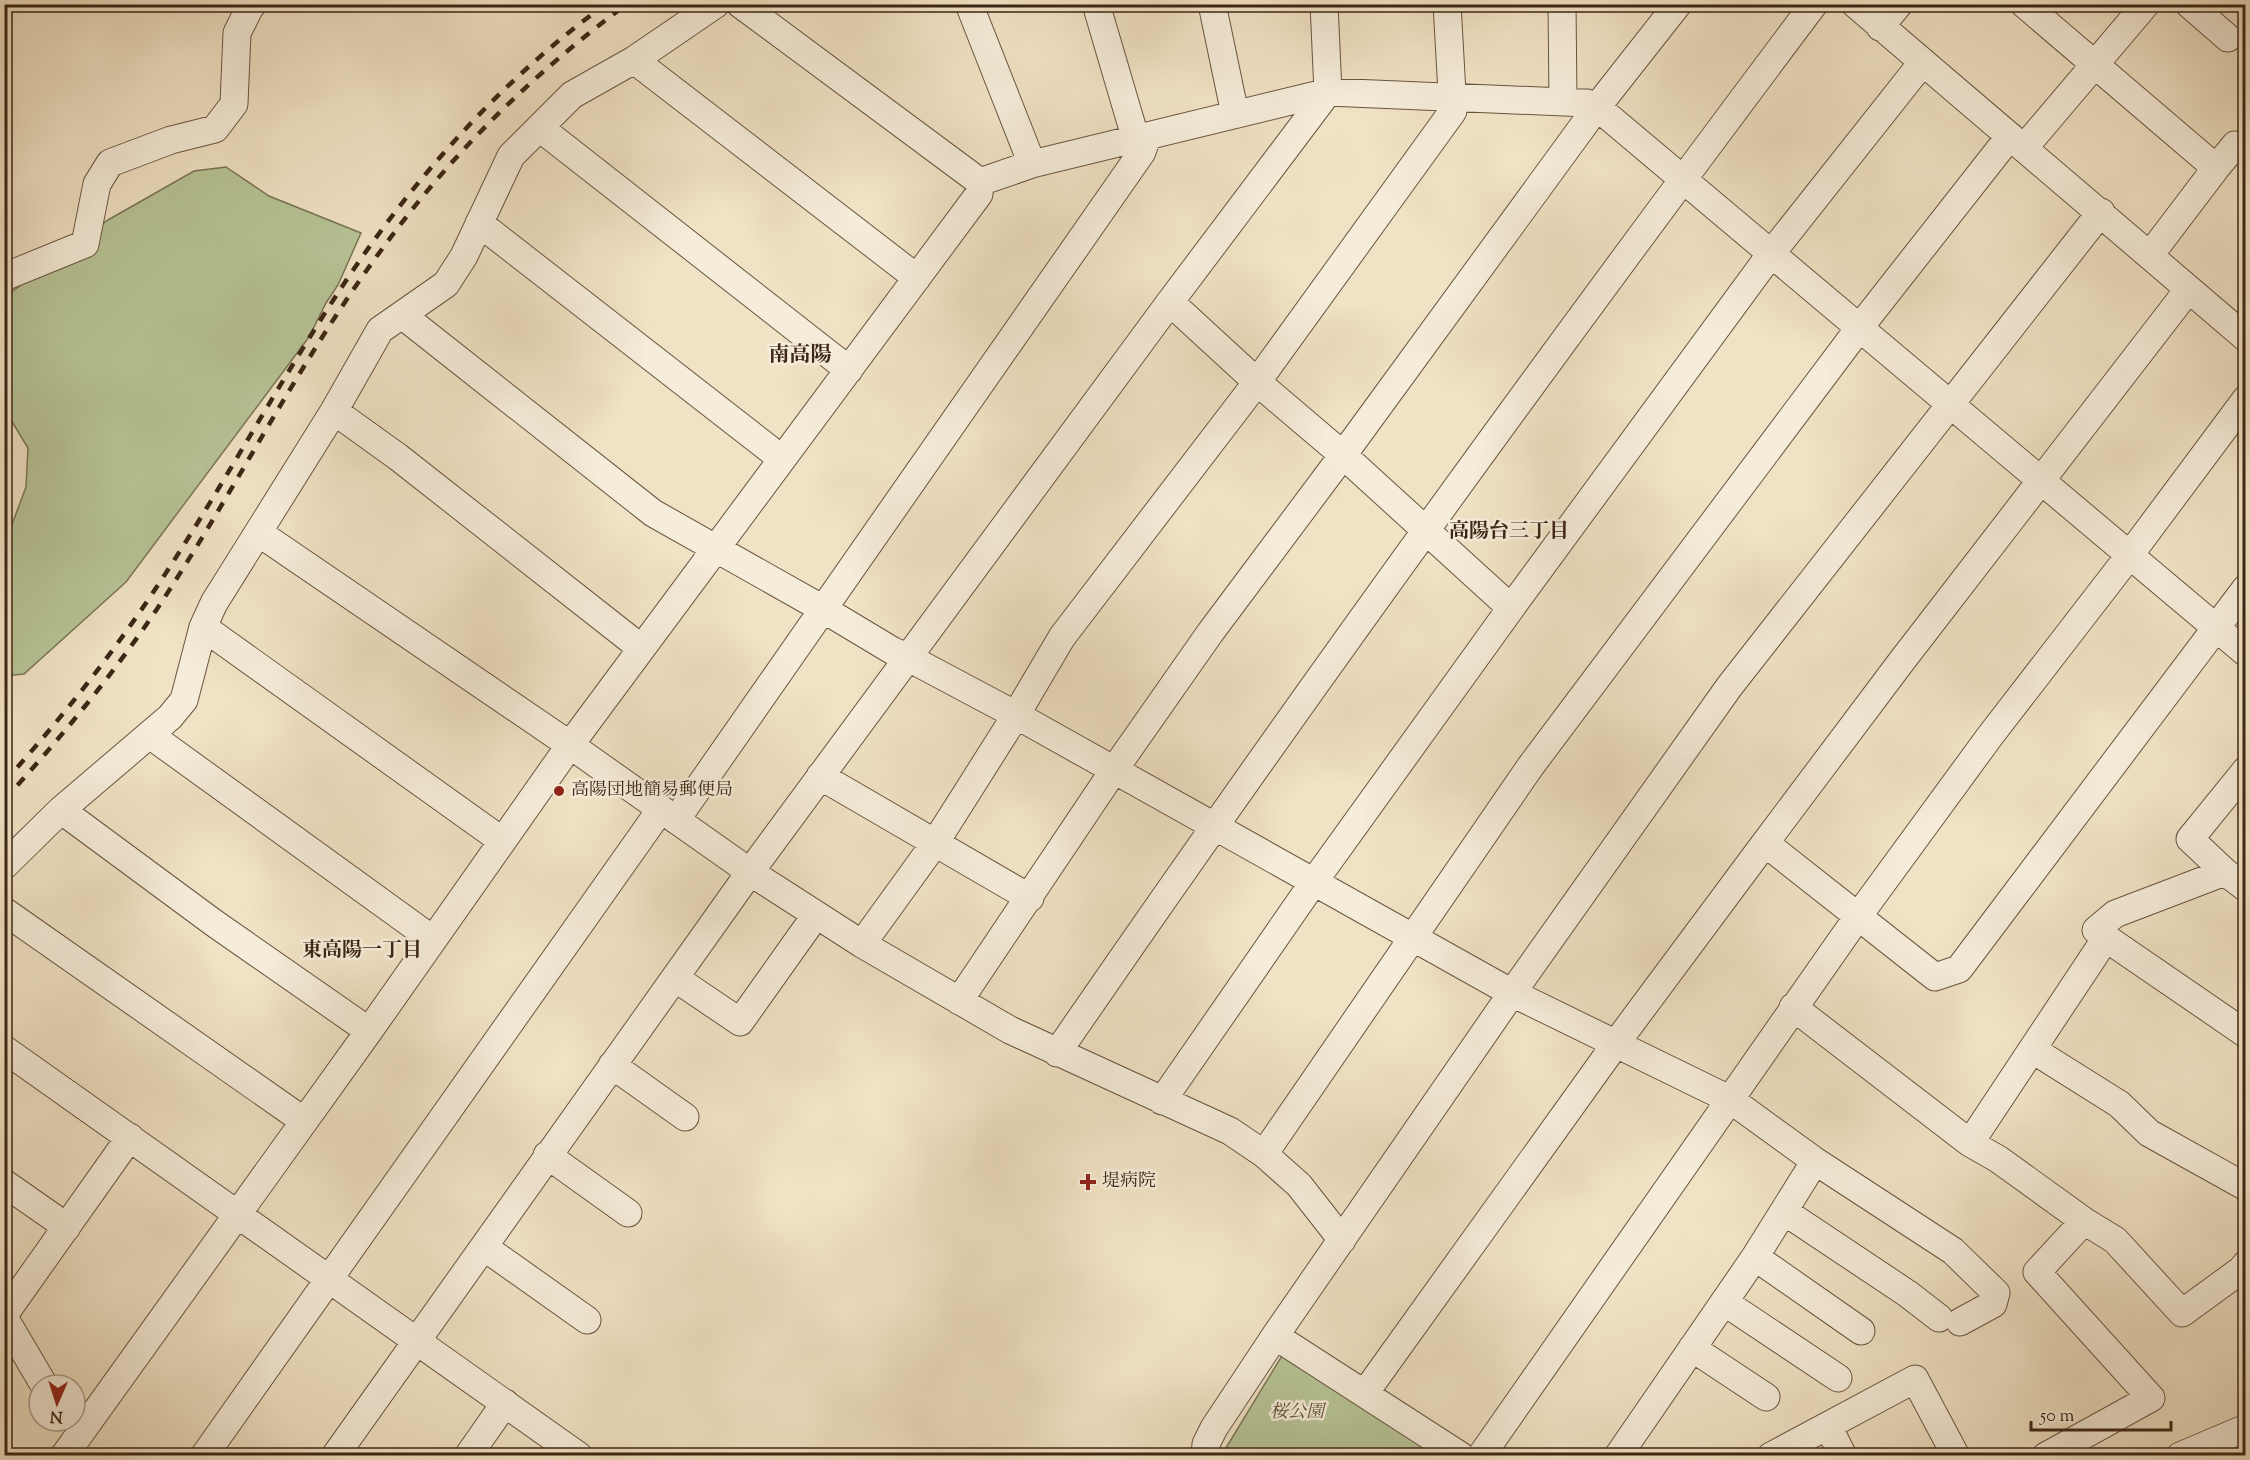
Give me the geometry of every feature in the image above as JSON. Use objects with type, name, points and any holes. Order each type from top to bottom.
[{"type":"street","points":[[4,277],[85,244],[97,184],[110,163],[171,140],[215,129],[234,104],[237,33],[253,4]]},
{"type":"street","points":[[4,866],[61,810],[170,717],[184,700],[203,627],[214,603],[334,411],[380,330],[446,284],[464,256],[511,156],[572,96],[634,60],[716,4]]},
{"type":"street","points":[[740,4],[980,182]]},
{"type":"street","points":[[969,4],[1032,164]]},
{"type":"street","points":[[204,1455],[668,815],[823,609],[1142,152],[1141,139],[1096,4]]},
{"type":"street","points":[[1212,4],[1235,114]]},
{"type":"street","points":[[335,1455],[547,1155],[820,776],[1328,92],[1324,4]]},
{"type":"street","points":[[862,944],[935,843],[1062,637],[1257,382],[1453,111],[1448,4]]},
{"type":"street","points":[[1562,4],[1563,101]]},
{"type":"street","points":[[959,1001],[1114,770],[1210,633],[1597,107],[1678,4]]},
{"type":"street","points":[[1057,1053],[1213,826],[1682,180],[1814,4]]},
{"type":"street","points":[[1855,4],[2246,338]]},
{"type":"street","points":[[1880,27],[1899,4]]},
{"type":"street","points":[[2024,4],[2216,168]]},
{"type":"street","points":[[1264,1154],[1530,767],[1860,327],[2017,142],[2095,65],[2146,4]]},
{"type":"street","points":[[2189,4],[2228,38]]},
{"type":"street","points":[[634,60],[917,278]]},
{"type":"street","points":[[1162,1101],[1313,883],[1511,608],[1770,255],[1922,63]]},
{"type":"street","points":[[980,182],[1032,164],[1328,92],[1587,103],[1597,107],[1770,255],[1860,327],[2040,482],[2246,653]]},
{"type":"street","points":[[540,128],[849,370]]},
{"type":"street","points":[[2150,255],[2235,145],[2246,153]]},
{"type":"street","points":[[74,1442],[369,1031],[501,840],[979,194],[980,182]]},
{"type":"street","points":[[1205,1455],[1206,1444],[1214,1428],[1275,1336],[1512,993],[1729,687],[2101,212]]},
{"type":"street","points":[[479,223],[782,459]]},
{"type":"street","points":[[1365,1393],[1617,1042],[1765,843],[2188,290]]},
{"type":"street","points":[[1170,302],[1511,608]]},
{"type":"street","points":[[402,315],[653,513],[893,651],[1016,715],[1512,993],[1617,1042],[1731,1100],[1815,1161],[1953,1251],[1996,1293],[1993,1304],[1950,1320],[1785,1212]]},
{"type":"street","points":[[1480,1455],[1859,915],[1990,736],[2246,399]]},
{"type":"street","points":[[334,411],[398,457],[641,648]]},
{"type":"street","points":[[259,532],[570,745],[750,873],[862,944],[1010,1030],[1230,1131],[1264,1154],[1299,1185],[1342,1240]]},
{"type":"street","points":[[1765,843],[1935,977],[1959,969],[2246,588]]},
{"type":"street","points":[[203,627],[501,840]]},
{"type":"street","points":[[150,735],[432,939]]},
{"type":"street","points":[[2235,880],[2190,839],[2246,770]]},
{"type":"street","points":[[820,776],[1030,898]]},
{"type":"street","points":[[61,810],[214,923],[369,1031]]},
{"type":"street","points":[[2235,880],[2115,914],[2096,930],[2246,1034]]},
{"type":"street","points":[[4,911],[304,1121]]},
{"type":"street","points":[[675,978],[740,1022],[816,915]]},
{"type":"street","points":[[1970,1143],[2106,938]]},
{"type":"street","points":[[1793,1007],[1970,1143],[1998,1159],[2084,1221],[2115,1240],[2182,1313],[2246,1264]]},
{"type":"street","points":[[4,1049],[579,1455]]},
{"type":"street","points":[[2033,1050],[2119,1104],[2149,1133],[2241,1176]]},
{"type":"street","points":[[612,1065],[685,1117]]},
{"type":"street","points":[[37,1373],[5,1319],[130,1137]]},
{"type":"street","points":[[547,1155],[628,1213]]},
{"type":"street","points":[[1618,1455],[1755,1257],[1815,1161]]},
{"type":"street","points":[[4,1183],[67,1227]]},
{"type":"street","points":[[2046,1455],[2151,1398],[2037,1272],[2084,1221]]},
{"type":"street","points":[[484,1247],[588,1320]]},
{"type":"street","points":[[1755,1257],[1861,1331]]},
{"type":"street","points":[[1724,1302],[1838,1378]]},
{"type":"street","points":[[1275,1336],[1461,1455]]},
{"type":"street","points":[[1692,1348],[1767,1397]]},
{"type":"street","points":[[1771,1455],[1915,1379],[1956,1455]]},
{"type":"street","points":[[468,1455],[505,1403]]},
{"type":"street","points":[[1828,1426],[1843,1455]]},
{"type":"street","points":[[2180,1455],[2246,1428]]},
{"type":"green space","points":[[226,167],[269,196],[361,233],[338,285],[309,337],[126,582],[24,674],[5,676],[5,543],[26,487],[28,448],[5,410],[5,297],[108,220],[194,171]]},
{"type":"green space","name":"桜公園","points":[[1283,1354],[1443,1456],[1221,1456]]},
{"type":"railway","points":[[4,782],[78,695],[146,603],[171,566],[334,299],[392,217],[423,177],[491,103],[566,35],[606,4]]},
{"type":"railway","points":[[4,800],[84,707],[140,634],[216,515],[331,324],[361,278],[419,201],[502,110],[563,55],[627,4]]},
{"type":"place","name":"高陽団地簡易郵便局","points":[[559,791]]},
{"type":"place","name":"堤病院","points":[[1088,1182]]},
{"type":"district","name":"南高陽","points":[[800,356]]},
{"type":"district","name":"高陽台三丁目","points":[[1509,532]]},
{"type":"district","name":"東高陽一丁目","points":[[362,951]]}]
